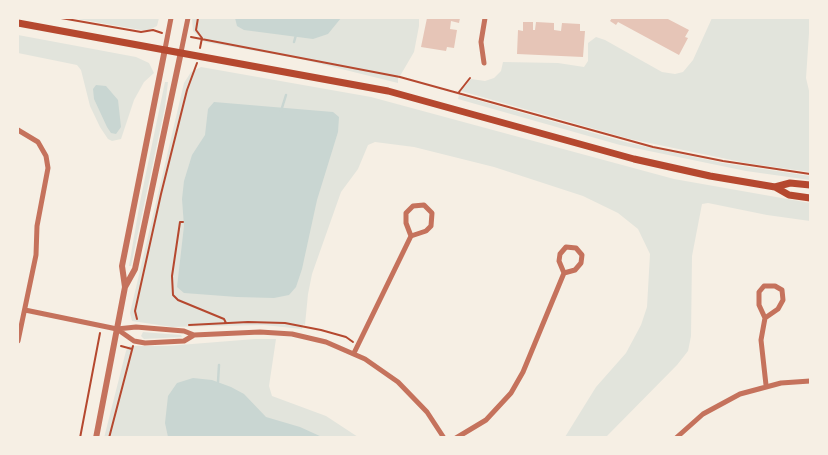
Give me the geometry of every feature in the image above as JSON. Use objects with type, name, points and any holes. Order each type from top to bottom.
[{"type":"main road","points":[[18,23],[397,93],[645,162],[775,187],[789,195],[810,198]]},
{"type":"main road","points":[[775,187],[790,183],[810,185]]},
{"type":"street","points":[[96,438],[125,287],[122,266],[172,18]]},
{"type":"street","points":[[125,287],[136,269],[188,18]]},
{"type":"street","points":[[484,63],[481,42],[485,18]]},
{"type":"street","points":[[18,130],[29,134],[41,146],[46,156],[48,172],[36,226],[36,255],[18,341]]},
{"type":"street","points":[[354,353],[411,236],[426,231],[432,223],[432,213],[424,205],[413,206],[406,213],[406,223],[411,236]]},
{"type":"street","points":[[456,438],[486,420],[508,398],[523,372],[564,273],[560,263],[560,254],[566,247],[576,248],[582,255],[581,264],[575,270],[564,273]]},
{"type":"street","points":[[765,318],[782,303],[782,292],[775,286],[766,285],[760,290],[759,304],[765,318],[761,348],[766,385]]},
{"type":"street","points":[[25,310],[117,329],[136,327],[184,331],[194,335],[260,332],[287,333],[320,340],[354,353],[384,371],[404,387],[430,416],[444,438]]},
{"type":"street","points":[[117,329],[134,341],[145,342],[184,341],[194,335]]},
{"type":"street","points":[[676,438],[695,420],[722,402],[766,385],[810,381]]},
{"type":"path","points":[[61,18],[140,32],[153,30]]},
{"type":"path","points":[[198,18],[197,32],[206,40],[360,69],[458,92],[581,129],[645,145],[723,161],[810,174]]},
{"type":"path","points":[[137,320],[135,311],[162,186],[186,90],[195,70]]},
{"type":"path","points":[[458,92],[470,78]]},
{"type":"path","points":[[183,222],[180,222],[172,280],[173,295],[178,300],[224,319],[226,323]]},
{"type":"path","points":[[235,319],[236,323]]},
{"type":"path","points":[[80,438],[99,339]]},
{"type":"path","points":[[109,438],[132,349]]},
{"type":"shaded area","points":[[72,18],[159,18],[157,26],[149,30],[141,30]]},
{"type":"shaded area","points":[[192,18],[419,18],[419,26],[414,52],[400,76],[398,75],[398,83],[301,59],[205,42],[193,31]]},
{"type":"shaded area","points":[[235,18],[341,18],[328,34],[313,39],[244,30],[237,26]]},
{"type":"shaded area","points":[[712,18],[810,18],[806,78],[810,95],[810,172],[746,163],[630,139],[461,91],[471,79],[485,81],[494,78],[501,71],[503,62],[558,63],[584,67],[588,61],[588,43],[596,37],[605,40],[662,72],[675,74],[683,72],[693,60]]},
{"type":"shaded area","points":[[18,35],[136,57],[149,63],[154,73],[144,82],[134,100],[121,139],[112,141],[108,139],[100,127],[90,106],[81,70],[77,65],[18,53]]},
{"type":"shaded area","points":[[201,67],[371,97],[674,179],[810,203],[810,221],[767,215],[708,203],[702,204],[692,256],[691,336],[688,351],[677,365],[606,437],[565,437],[596,387],[626,353],[641,325],[647,307],[650,254],[638,229],[618,213],[583,196],[494,167],[414,147],[375,142],[368,145],[358,169],[341,192],[312,274],[305,325],[303,324],[302,329],[264,325],[172,327],[132,321],[130,313],[184,83],[191,72]]},
{"type":"shaded area","points":[[165,82],[168,82],[165,107],[131,266],[129,266],[140,202]]},
{"type":"shaded area","points":[[96,85],[106,86],[118,100],[121,127],[116,134],[111,133],[107,127],[94,99],[93,89]]},
{"type":"shaded area","points":[[459,95],[629,143],[723,163],[810,176],[810,180],[746,171],[620,145],[458,99]]},
{"type":"shaded area","points":[[214,102],[333,112],[339,117],[338,132],[317,200],[302,269],[296,287],[289,295],[274,298],[237,297],[184,293],[177,287],[184,226],[182,199],[184,181],[192,155],[205,135],[208,109]]},
{"type":"shaded area","points":[[143,332],[181,335],[182,337],[144,339],[141,336]]},
{"type":"shaded area","points":[[276,339],[269,386],[272,396],[326,416],[358,437],[104,438],[126,351],[129,346],[167,346]]},
{"type":"shaded area","points":[[193,378],[212,380],[231,387],[244,394],[266,417],[300,427],[322,437],[168,437],[165,423],[168,396],[177,383]]},
{"type":"building","points":[[427,18],[460,18],[459,23],[451,21],[450,29],[457,30],[454,48],[447,47],[446,51],[421,47]]},
{"type":"building","points":[[612,18],[666,18],[689,30],[685,37],[688,38],[679,55],[618,22],[616,25],[610,21]]},
{"type":"building","points":[[523,22],[533,22],[533,30],[535,30],[536,22],[554,23],[554,30],[561,31],[562,23],[580,24],[580,31],[585,31],[583,57],[517,54],[518,30],[523,31]]},
{"type":"waterway","points":[[294,42],[296,35]]},
{"type":"waterway","points":[[281,111],[286,95]]},
{"type":"waterway","points":[[218,382],[219,365]]}]
